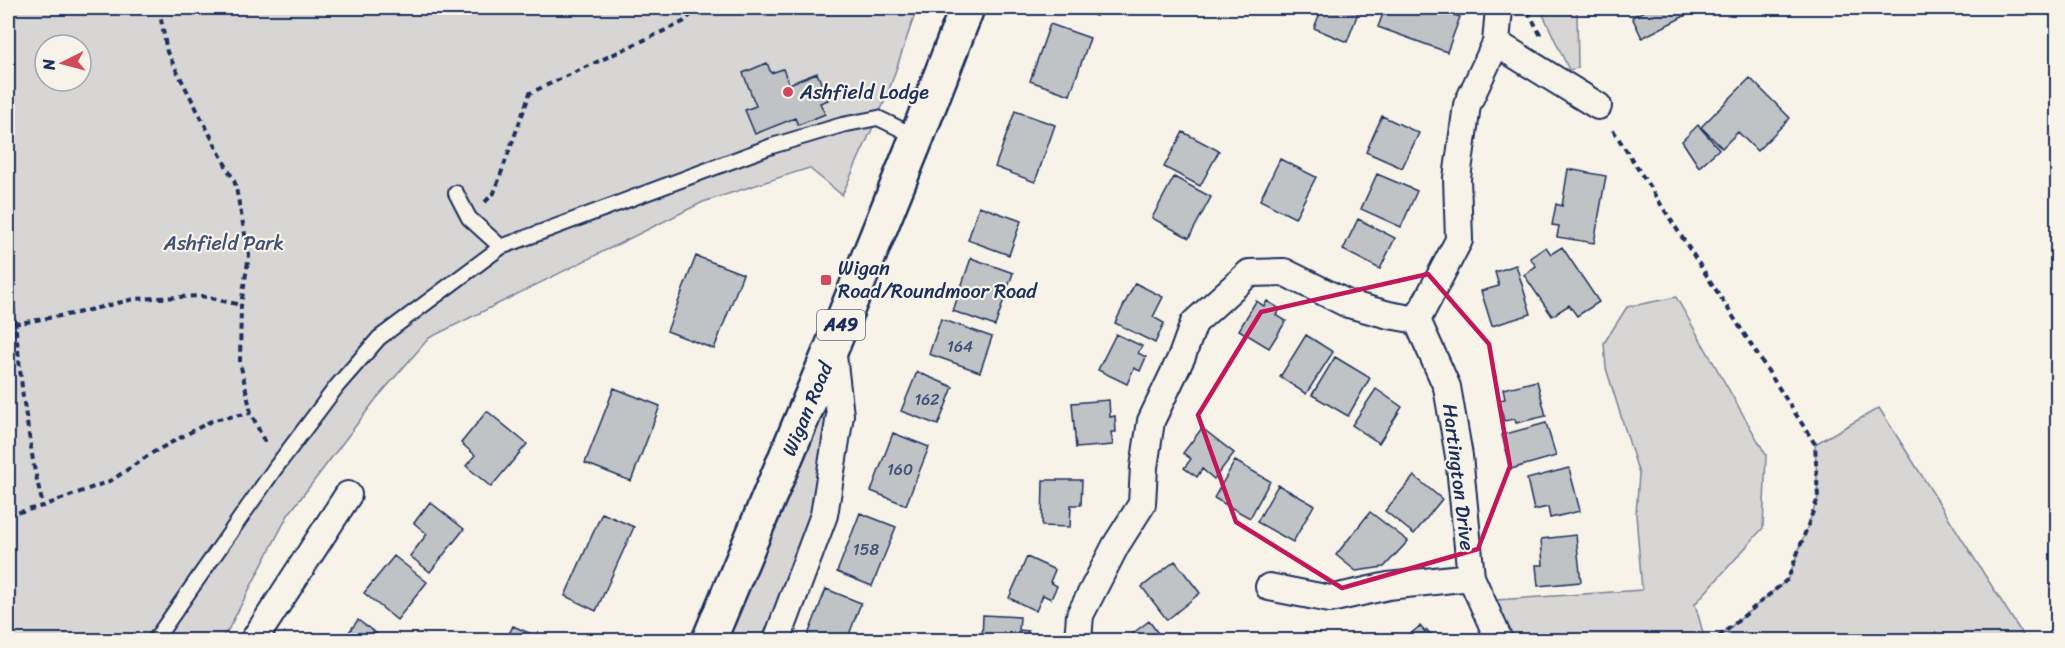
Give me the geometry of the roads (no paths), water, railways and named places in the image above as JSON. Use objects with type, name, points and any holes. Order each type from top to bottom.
[{"type":"highway","name":"Wigan Road","points":[[709,640],[832,347],[967,8]]},
{"type":"street","points":[[1078,640],[1080,615],[1116,545],[1142,504],[1144,467],[1151,421],[1182,356],[1194,323],[1249,273],[1284,272],[1348,304],[1417,320],[1459,240],[1457,178],[1467,105],[1496,43],[1499,8]]},
{"type":"street","points":[[1496,43],[1598,106]]},
{"type":"street","name":"Hartington Drive","points":[[1417,320],[1448,387],[1459,456],[1471,577],[1499,640]]},
{"type":"street","points":[[777,640],[824,515],[840,415],[832,347]]},
{"type":"street","points":[[254,640],[348,495]]},
{"type":"street","points":[[1269,587],[1330,599],[1388,586],[1471,577]]},
{"type":"lane","points":[[155,640],[276,467],[337,386],[379,338],[501,247],[772,146],[842,125],[878,118],[917,137]]},
{"type":"lane","points":[[456,193],[469,218],[501,247]]},
{"type":"place","name":"Ashfield Lodge","points":[[788,92]]},
{"type":"place","name":"Wigan Road/Roundmoor Road","points":[[826,280]]},
{"type":"park label","name":"Ashfield Park","points":[[224,243]]}]
